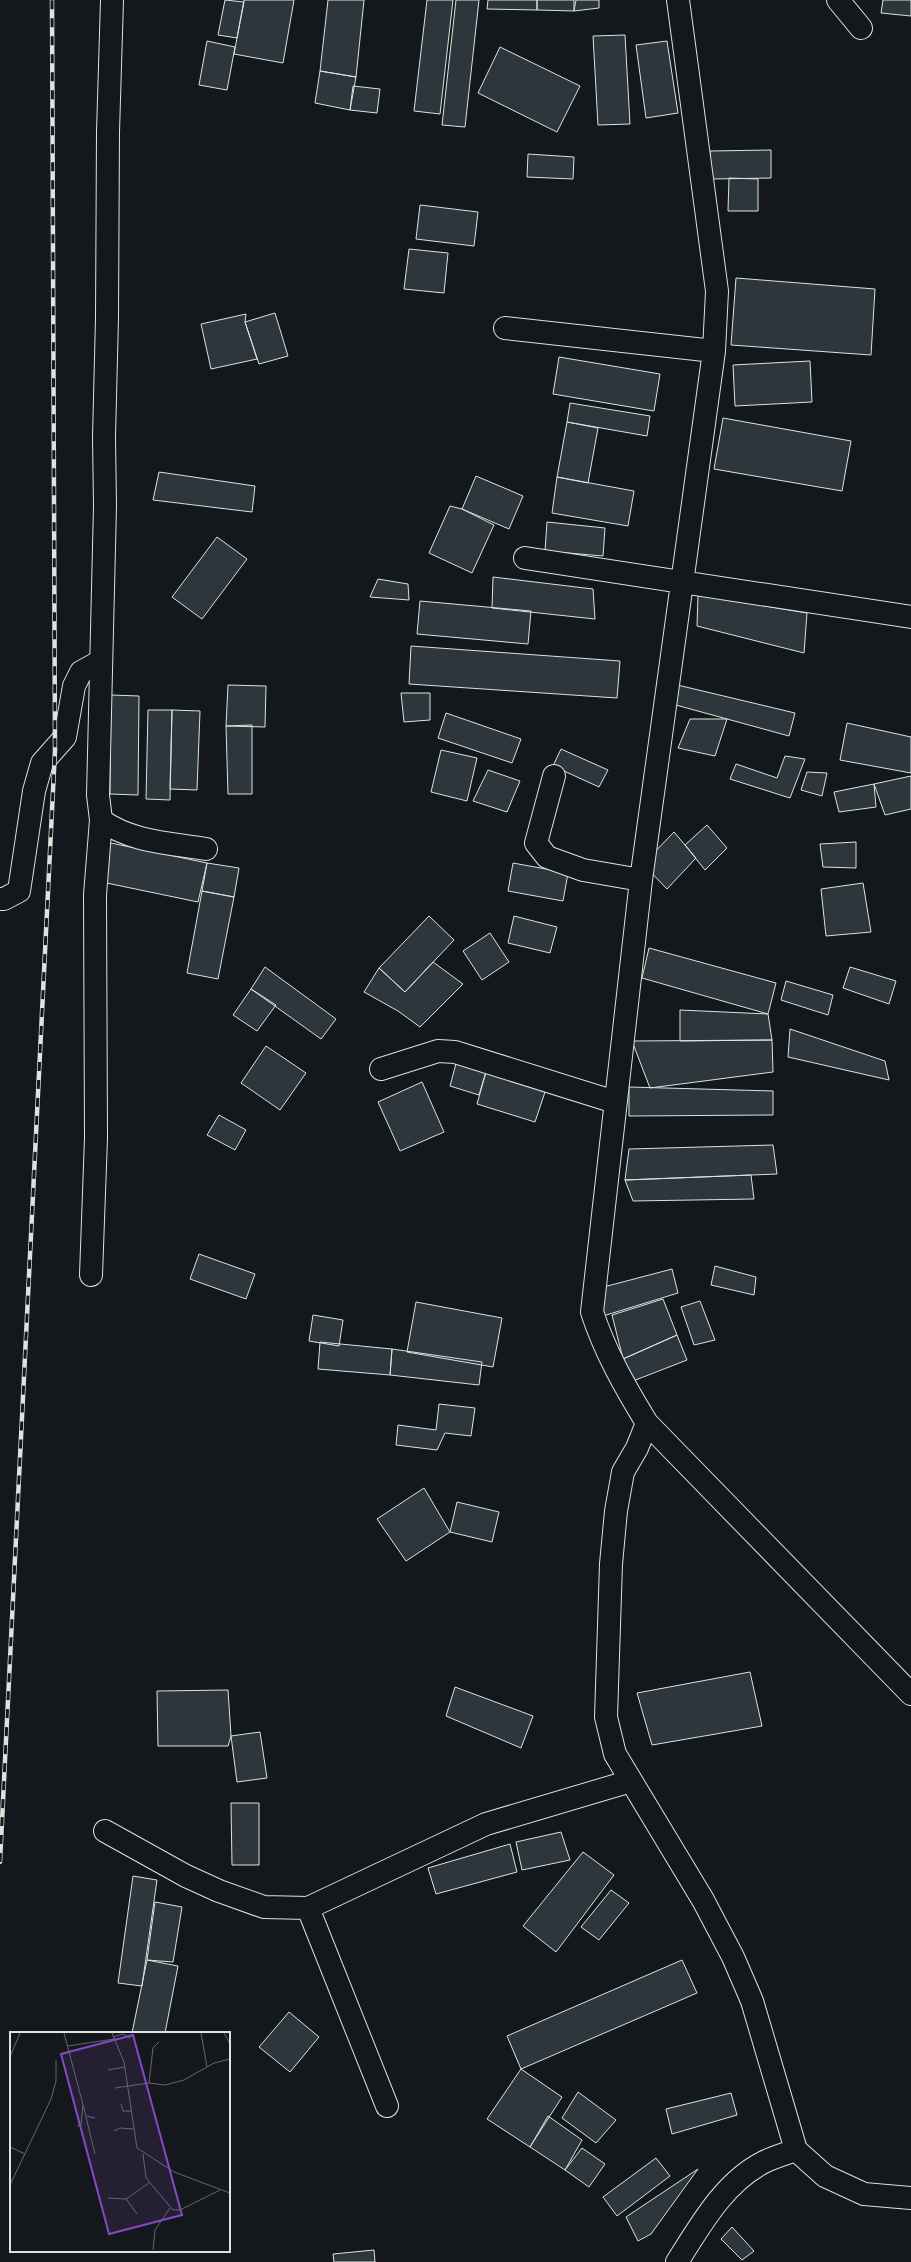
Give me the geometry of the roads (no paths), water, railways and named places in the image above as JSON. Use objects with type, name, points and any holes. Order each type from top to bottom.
[{"type":"street","points":[[91,1275],[96,1138],[96,895],[101,820],[98,795],[102,712],[101,661],[105,506],[104,437],[107,318],[108,132],[112,0]]},
{"type":"street","points":[[678,0],[717,291],[714,351],[680,583],[641,880],[592,1312],[601,1340],[616,1370],[647,1423],[911,1694]]},
{"type":"street","points":[[838,0],[861,28]]},
{"type":"street","points":[[505,328],[714,351]]},
{"type":"street","points":[[524,558],[680,583],[911,617]]},
{"type":"street","points":[[0,899],[4,899],[19,891],[34,791],[42,763],[64,737],[74,686],[81,672],[101,661]]},
{"type":"street","points":[[554,776],[536,843],[547,857],[583,870],[641,880]]},
{"type":"street","points":[[101,820],[116,830],[145,839],[206,849]]},
{"type":"street","points":[[381,1069],[438,1051],[455,1052],[615,1102]]},
{"type":"street","points":[[647,1423],[637,1448],[622,1472],[616,1510],[609,1602],[606,1717],[615,1754],[703,1900],[752,2000],[796,2150],[825,2176],[864,2194],[911,2198]]},
{"type":"street","points":[[105,1831],[186,1876],[219,1891],[264,1907],[308,1908],[486,1824],[632,1781]]},
{"type":"street","points":[[308,1908],[387,2106]]},
{"type":"street","points":[[677,2262],[726,2191],[744,2175],[764,2162],[796,2150]]},
{"type":"railway","points":[[0,1862],[55,750],[52,0]]}]
